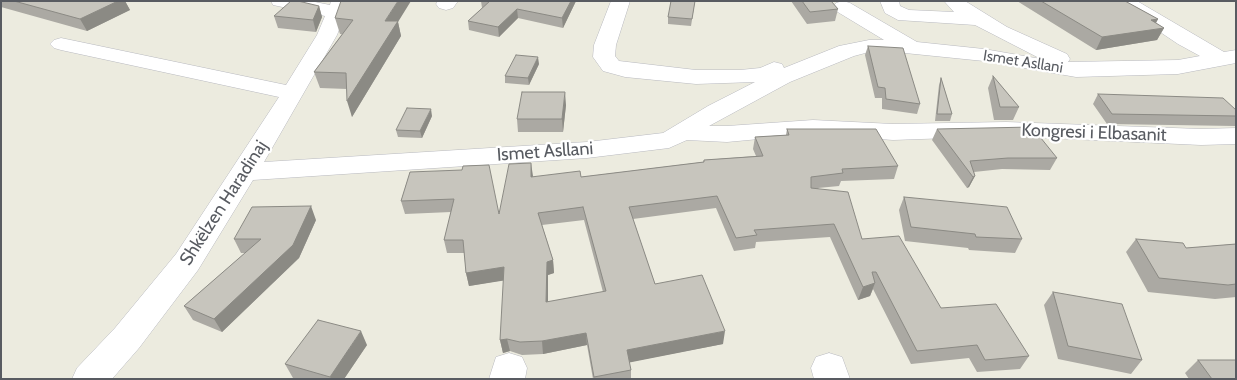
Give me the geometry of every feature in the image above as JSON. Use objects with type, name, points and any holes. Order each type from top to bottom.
[{"type":"street","name":"Shkëlzen Haradinaj","points":[[90,379],[160,299],[187,262],[245,172],[327,35],[339,7],[280,1]]},
{"type":"street","name":"Ismet Asllani","points":[[622,1],[605,45],[604,57],[611,66],[696,77],[740,77],[765,74],[785,62],[798,59],[813,63],[825,60]]},
{"type":"street","points":[[889,1],[892,9],[905,16],[980,19]]},
{"type":"street","points":[[953,1],[980,19],[1048,56],[1091,68]]},
{"type":"street","points":[[1123,1],[1185,40],[1232,57]]},
{"type":"street","points":[[1137,1],[1232,57]]},
{"type":"street","points":[[842,7],[913,48]]},
{"type":"street","points":[[61,44],[292,93]]},
{"type":"street","name":"Ismet Asllani","points":[[245,172],[587,150],[669,140],[745,95],[847,51],[869,46],[984,55],[1067,69],[1178,67],[1232,57]]},
{"type":"street","name":"Kongresi i Elbasanit","points":[[683,132],[727,134],[813,127],[892,132],[1006,129],[1202,137],[1236,136]]},
{"type":"building","points":[[14,1],[118,1],[80,19]]},
{"type":"building","points":[[291,1],[319,6],[313,20],[274,16]]},
{"type":"building","points":[[341,1],[398,1],[385,21],[398,21],[347,101],[346,73],[314,72],[353,20],[335,18]]},
{"type":"building","points":[[490,1],[571,1],[562,18],[517,9],[498,27],[468,21]]},
{"type":"building","points":[[671,1],[695,1],[692,19],[668,17]]},
{"type":"building","points":[[802,1],[831,1],[838,9],[810,12]]},
{"type":"building","points":[[1041,1],[1125,1],[1158,19],[1151,20],[1164,28],[1102,37]]},
{"type":"building","points":[[868,46],[903,48],[920,104],[886,99],[885,88],[878,87]]},
{"type":"building","points":[[516,55],[538,57],[528,78],[505,76]]},
{"type":"building","points":[[993,76],[1019,107],[1000,107]]},
{"type":"building","points":[[941,78],[952,114],[937,114]]},
{"type":"building","points":[[522,92],[565,92],[562,119],[517,119]]},
{"type":"building","points":[[1098,94],[1223,98],[1236,110],[1236,116],[1112,114]]},
{"type":"building","points":[[407,108],[431,109],[420,131],[396,130]]},
{"type":"building","points":[[1032,127],[1057,158],[1008,158],[970,161],[975,176],[973,177],[937,129]]},
{"type":"building","points":[[787,129],[876,129],[898,166],[842,169],[843,173],[811,177],[811,188],[848,192],[862,239],[899,236],[941,308],[996,304],[1029,356],[985,360],[977,345],[917,351],[876,272],[872,272],[875,283],[863,287],[834,224],[754,230],[757,235],[736,238],[717,196],[629,207],[655,284],[702,275],[725,331],[627,350],[631,370],[594,377],[586,333],[542,341],[520,342],[507,339],[500,340],[504,267],[466,273],[463,240],[444,240],[454,199],[401,201],[410,172],[462,170],[463,166],[489,165],[499,214],[509,164],[531,163],[531,177],[580,171],[581,177],[704,162],[704,160],[763,156],[755,137],[789,135]],"holes":[[[583,207],[606,291],[546,302],[547,262],[553,260],[538,213]]]},
{"type":"building","points":[[904,197],[1007,207],[1022,239],[976,237],[975,234],[911,227]]},
{"type":"building","points":[[311,206],[293,245],[214,319],[184,306],[261,239],[234,239],[252,207]]},
{"type":"building","points":[[1136,239],[1183,243],[1186,248],[1236,244],[1236,284],[1228,285],[1159,278]]},
{"type":"building","points":[[1053,292],[1122,304],[1142,360],[1068,346]]},
{"type":"building","points":[[318,320],[361,331],[330,377],[285,364]]},
{"type":"building","points":[[1198,360],[1236,360],[1236,379],[1212,379]]}]
